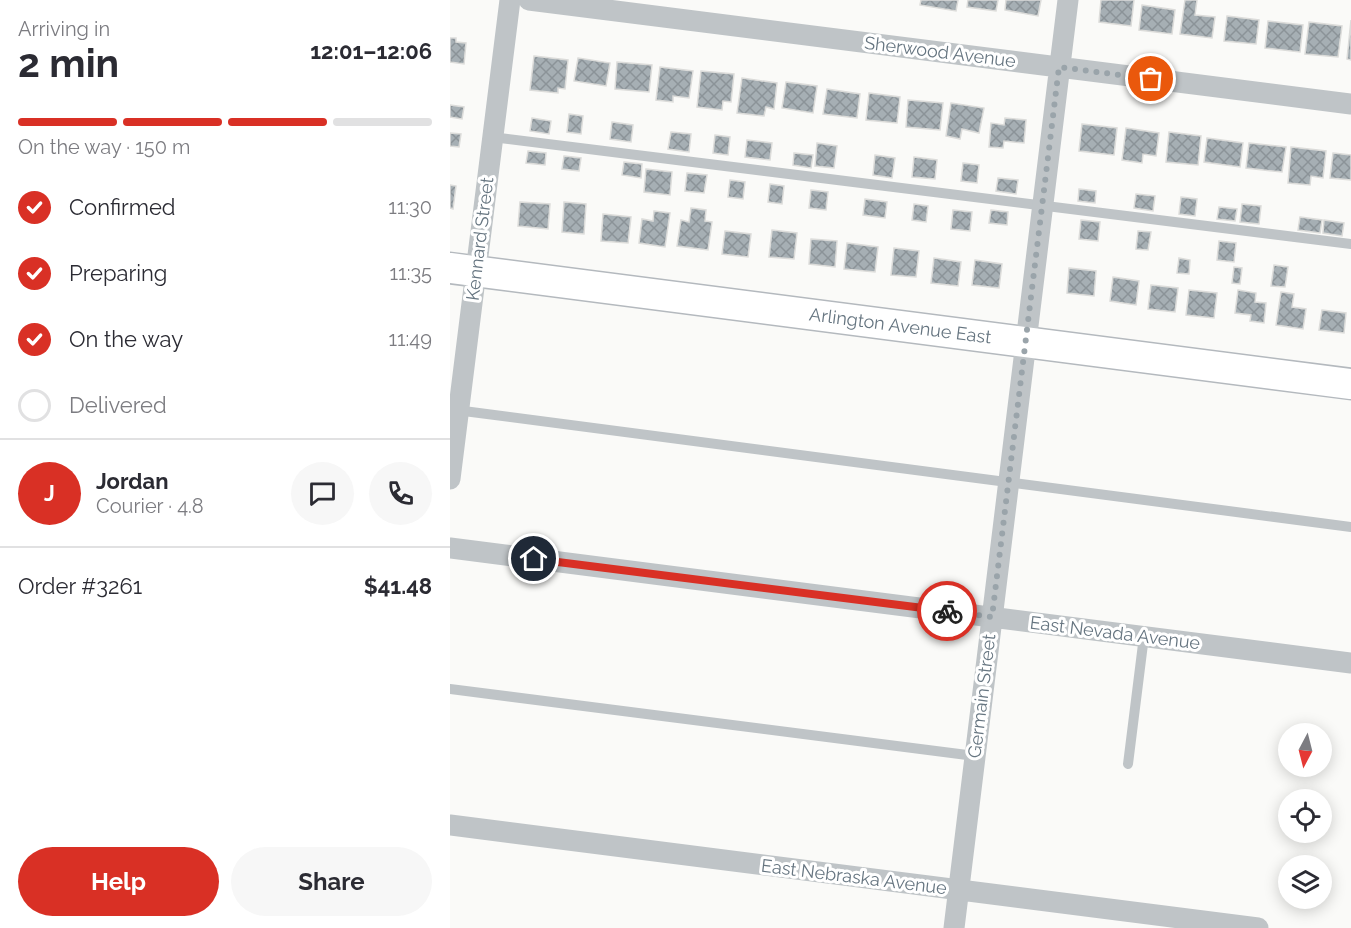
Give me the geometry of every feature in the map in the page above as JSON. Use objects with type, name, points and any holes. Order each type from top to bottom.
[{"type":"street","name":"Kennard Street","points":[[450,479],[463,270],[492,137],[510,0]]},
{"type":"street","name":"Sherwood Avenue","points":[[529,0],[1351,104]]},
{"type":"street","name":"Germain Street","points":[[954,928],[1068,0]]},
{"type":"street","name":"Arlington Avenue East","points":[[463,270],[1351,384]]},
{"type":"street","name":"East Nevada Avenue","points":[[450,548],[1351,663]]},
{"type":"street","name":"East Nebraska Avenue","points":[[450,825],[1258,928]]},
{"type":"lane","points":[[492,137],[1351,244]]},
{"type":"lane","points":[[454,410],[1351,527]]},
{"type":"lane","points":[[1128,764],[1144,636]]},
{"type":"lane","points":[[450,689],[975,756]]},
{"type":"building","points":[[921,0],[958,0],[956,11],[920,5]]},
{"type":"building","points":[[968,0],[998,0],[996,11],[967,7]]},
{"type":"building","points":[[1006,0],[1041,0],[1038,16],[1005,10]]},
{"type":"building","points":[[1101,0],[1134,0],[1131,26],[1099,22]]},
{"type":"building","points":[[1185,0],[1197,0],[1195,15],[1215,17],[1212,38],[1180,34]]},
{"type":"building","points":[[1142,5],[1175,10],[1172,34],[1139,30]]},
{"type":"building","points":[[1227,16],[1259,20],[1256,44],[1224,41]]},
{"type":"building","points":[[1351,20],[1351,60],[1347,59]]},
{"type":"building","points":[[1268,21],[1303,25],[1300,52],[1265,48]]},
{"type":"building","points":[[1309,22],[1342,26],[1338,57],[1305,54]]},
{"type":"building","points":[[450,38],[456,38],[456,42],[466,43],[464,64],[450,62]]},
{"type":"building","points":[[534,56],[568,60],[565,89],[558,88],[558,93],[530,90]]},
{"type":"building","points":[[578,58],[610,63],[606,86],[574,81]]},
{"type":"building","points":[[617,62],[652,65],[649,92],[615,89]]},
{"type":"building","points":[[660,67],[693,71],[689,98],[673,96],[673,102],[656,100]]},
{"type":"building","points":[[701,71],[734,74],[731,102],[723,101],[722,110],[697,107]]},
{"type":"building","points":[[742,78],[777,83],[774,109],[766,107],[764,116],[737,113]]},
{"type":"building","points":[[786,82],[817,86],[813,113],[782,108]]},
{"type":"building","points":[[827,89],[860,94],[857,118],[823,114]]},
{"type":"building","points":[[869,93],[900,97],[897,123],[866,120]]},
{"type":"building","points":[[908,100],[943,103],[940,130],[906,127]]},
{"type":"building","points":[[951,103],[984,108],[979,133],[962,129],[960,139],[946,136]]},
{"type":"building","points":[[450,105],[464,107],[462,119],[450,117]]},
{"type":"building","points":[[569,114],[583,116],[581,134],[567,132]]},
{"type":"building","points":[[532,118],[551,121],[549,134],[530,131]]},
{"type":"building","points":[[1005,118],[1026,120],[1024,143],[1004,141],[1003,148],[989,147],[991,123],[1004,125]]},
{"type":"building","points":[[612,122],[633,125],[631,142],[610,139]]},
{"type":"building","points":[[1082,124],[1117,128],[1114,155],[1079,151]]},
{"type":"building","points":[[1126,128],[1159,133],[1156,156],[1143,154],[1142,163],[1122,160]]},
{"type":"building","points":[[671,132],[691,134],[689,152],[668,149]]},
{"type":"building","points":[[1169,132],[1201,136],[1198,165],[1166,162]]},
{"type":"building","points":[[450,133],[461,134],[459,147],[450,146]]},
{"type":"building","points":[[715,135],[730,137],[728,155],[713,153]]},
{"type":"building","points":[[1207,138],[1243,143],[1240,167],[1204,162]]},
{"type":"building","points":[[747,140],[772,143],[770,160],[745,157]]},
{"type":"building","points":[[817,143],[837,146],[834,168],[815,166]]},
{"type":"building","points":[[1249,143],[1286,147],[1282,172],[1246,168]]},
{"type":"building","points":[[1291,147],[1326,151],[1323,178],[1311,176],[1310,185],[1288,183]]},
{"type":"building","points":[[528,151],[546,153],[545,165],[526,163]]},
{"type":"building","points":[[794,153],[813,155],[811,168],[793,165]]},
{"type":"building","points":[[1333,153],[1351,155],[1351,180],[1330,178]]},
{"type":"building","points":[[875,155],[895,158],[892,178],[873,175]]},
{"type":"building","points":[[564,156],[581,158],[579,171],[562,169]]},
{"type":"building","points":[[914,157],[937,160],[935,179],[912,177]]},
{"type":"building","points":[[624,162],[642,164],[641,178],[622,175]]},
{"type":"building","points":[[963,163],[979,165],[977,183],[961,181]]},
{"type":"building","points":[[646,169],[672,172],[670,195],[644,192]]},
{"type":"building","points":[[687,173],[707,175],[704,193],[685,191]]},
{"type":"building","points":[[998,178],[1018,180],[1016,194],[996,191]]},
{"type":"building","points":[[730,180],[745,182],[743,199],[728,197]]},
{"type":"building","points":[[770,184],[784,186],[782,204],[768,202]]},
{"type":"building","points":[[450,185],[456,186],[453,209],[450,208]]},
{"type":"building","points":[[1079,189],[1096,191],[1095,203],[1078,201]]},
{"type":"building","points":[[811,190],[828,192],[826,210],[809,208]]},
{"type":"building","points":[[1136,194],[1155,196],[1153,211],[1134,208]]},
{"type":"building","points":[[1181,197],[1197,199],[1195,216],[1179,214]]},
{"type":"building","points":[[865,199],[887,202],[885,218],[863,215]]},
{"type":"building","points":[[520,202],[550,204],[548,229],[518,226]]},
{"type":"building","points":[[564,202],[586,204],[584,234],[562,232]]},
{"type":"building","points":[[914,204],[928,206],[926,222],[912,220]]},
{"type":"building","points":[[1242,204],[1261,206],[1259,224],[1240,222]]},
{"type":"building","points":[[1219,207],[1237,209],[1235,221],[1217,219]]},
{"type":"building","points":[[691,208],[706,210],[705,221],[712,222],[708,250],[677,246],[681,220],[689,222]]},
{"type":"building","points":[[953,210],[972,212],[970,231],[951,229]]},
{"type":"building","points":[[991,210],[1008,212],[1007,225],[989,223]]},
{"type":"building","points":[[654,211],[670,213],[665,247],[639,243],[642,219],[653,221]]},
{"type":"building","points":[[603,214],[631,217],[628,243],[601,241]]},
{"type":"building","points":[[1300,217],[1322,220],[1320,233],[1298,230]]},
{"type":"building","points":[[1081,220],[1100,222],[1098,241],[1079,239]]},
{"type":"building","points":[[1324,220],[1344,223],[1342,236],[1323,233]]},
{"type":"building","points":[[772,230],[797,233],[794,259],[769,257]]},
{"type":"building","points":[[725,231],[751,234],[748,257],[722,254]]},
{"type":"building","points":[[1138,231],[1151,232],[1148,250],[1136,249]]},
{"type":"building","points":[[811,239],[837,241],[835,267],[809,264]]},
{"type":"building","points":[[1219,241],[1236,243],[1234,262],[1217,260]]},
{"type":"building","points":[[847,243],[878,247],[875,272],[844,269]]},
{"type":"building","points":[[894,248],[919,251],[916,277],[891,275]]},
{"type":"building","points":[[934,258],[961,262],[958,286],[931,283]]},
{"type":"building","points":[[1179,258],[1190,260],[1189,274],[1177,273]]},
{"type":"building","points":[[975,260],[1002,264],[999,288],[972,285]]},
{"type":"building","points":[[1274,265],[1288,267],[1285,287],[1271,286]]},
{"type":"building","points":[[1234,267],[1242,268],[1240,284],[1232,283]]},
{"type":"building","points":[[1069,268],[1096,271],[1094,296],[1067,293]]},
{"type":"building","points":[[1113,277],[1139,281],[1136,305],[1110,301]]},
{"type":"building","points":[[1151,285],[1178,288],[1175,312],[1148,309]]},
{"type":"building","points":[[1189,290],[1217,293],[1214,318],[1186,315]]},
{"type":"building","points":[[1238,290],[1256,293],[1255,302],[1266,303],[1264,323],[1250,321],[1251,315],[1235,313]]},
{"type":"building","points":[[1281,292],[1294,294],[1292,307],[1306,309],[1303,329],[1276,325]]},
{"type":"building","points":[[1322,310],[1346,313],[1344,333],[1319,330]]},
{"type":"way so far","points":[[947,611],[992,617],[1059,67],[1151,79]]},
{"type":"route","points":[[534,559],[947,611]]}]
